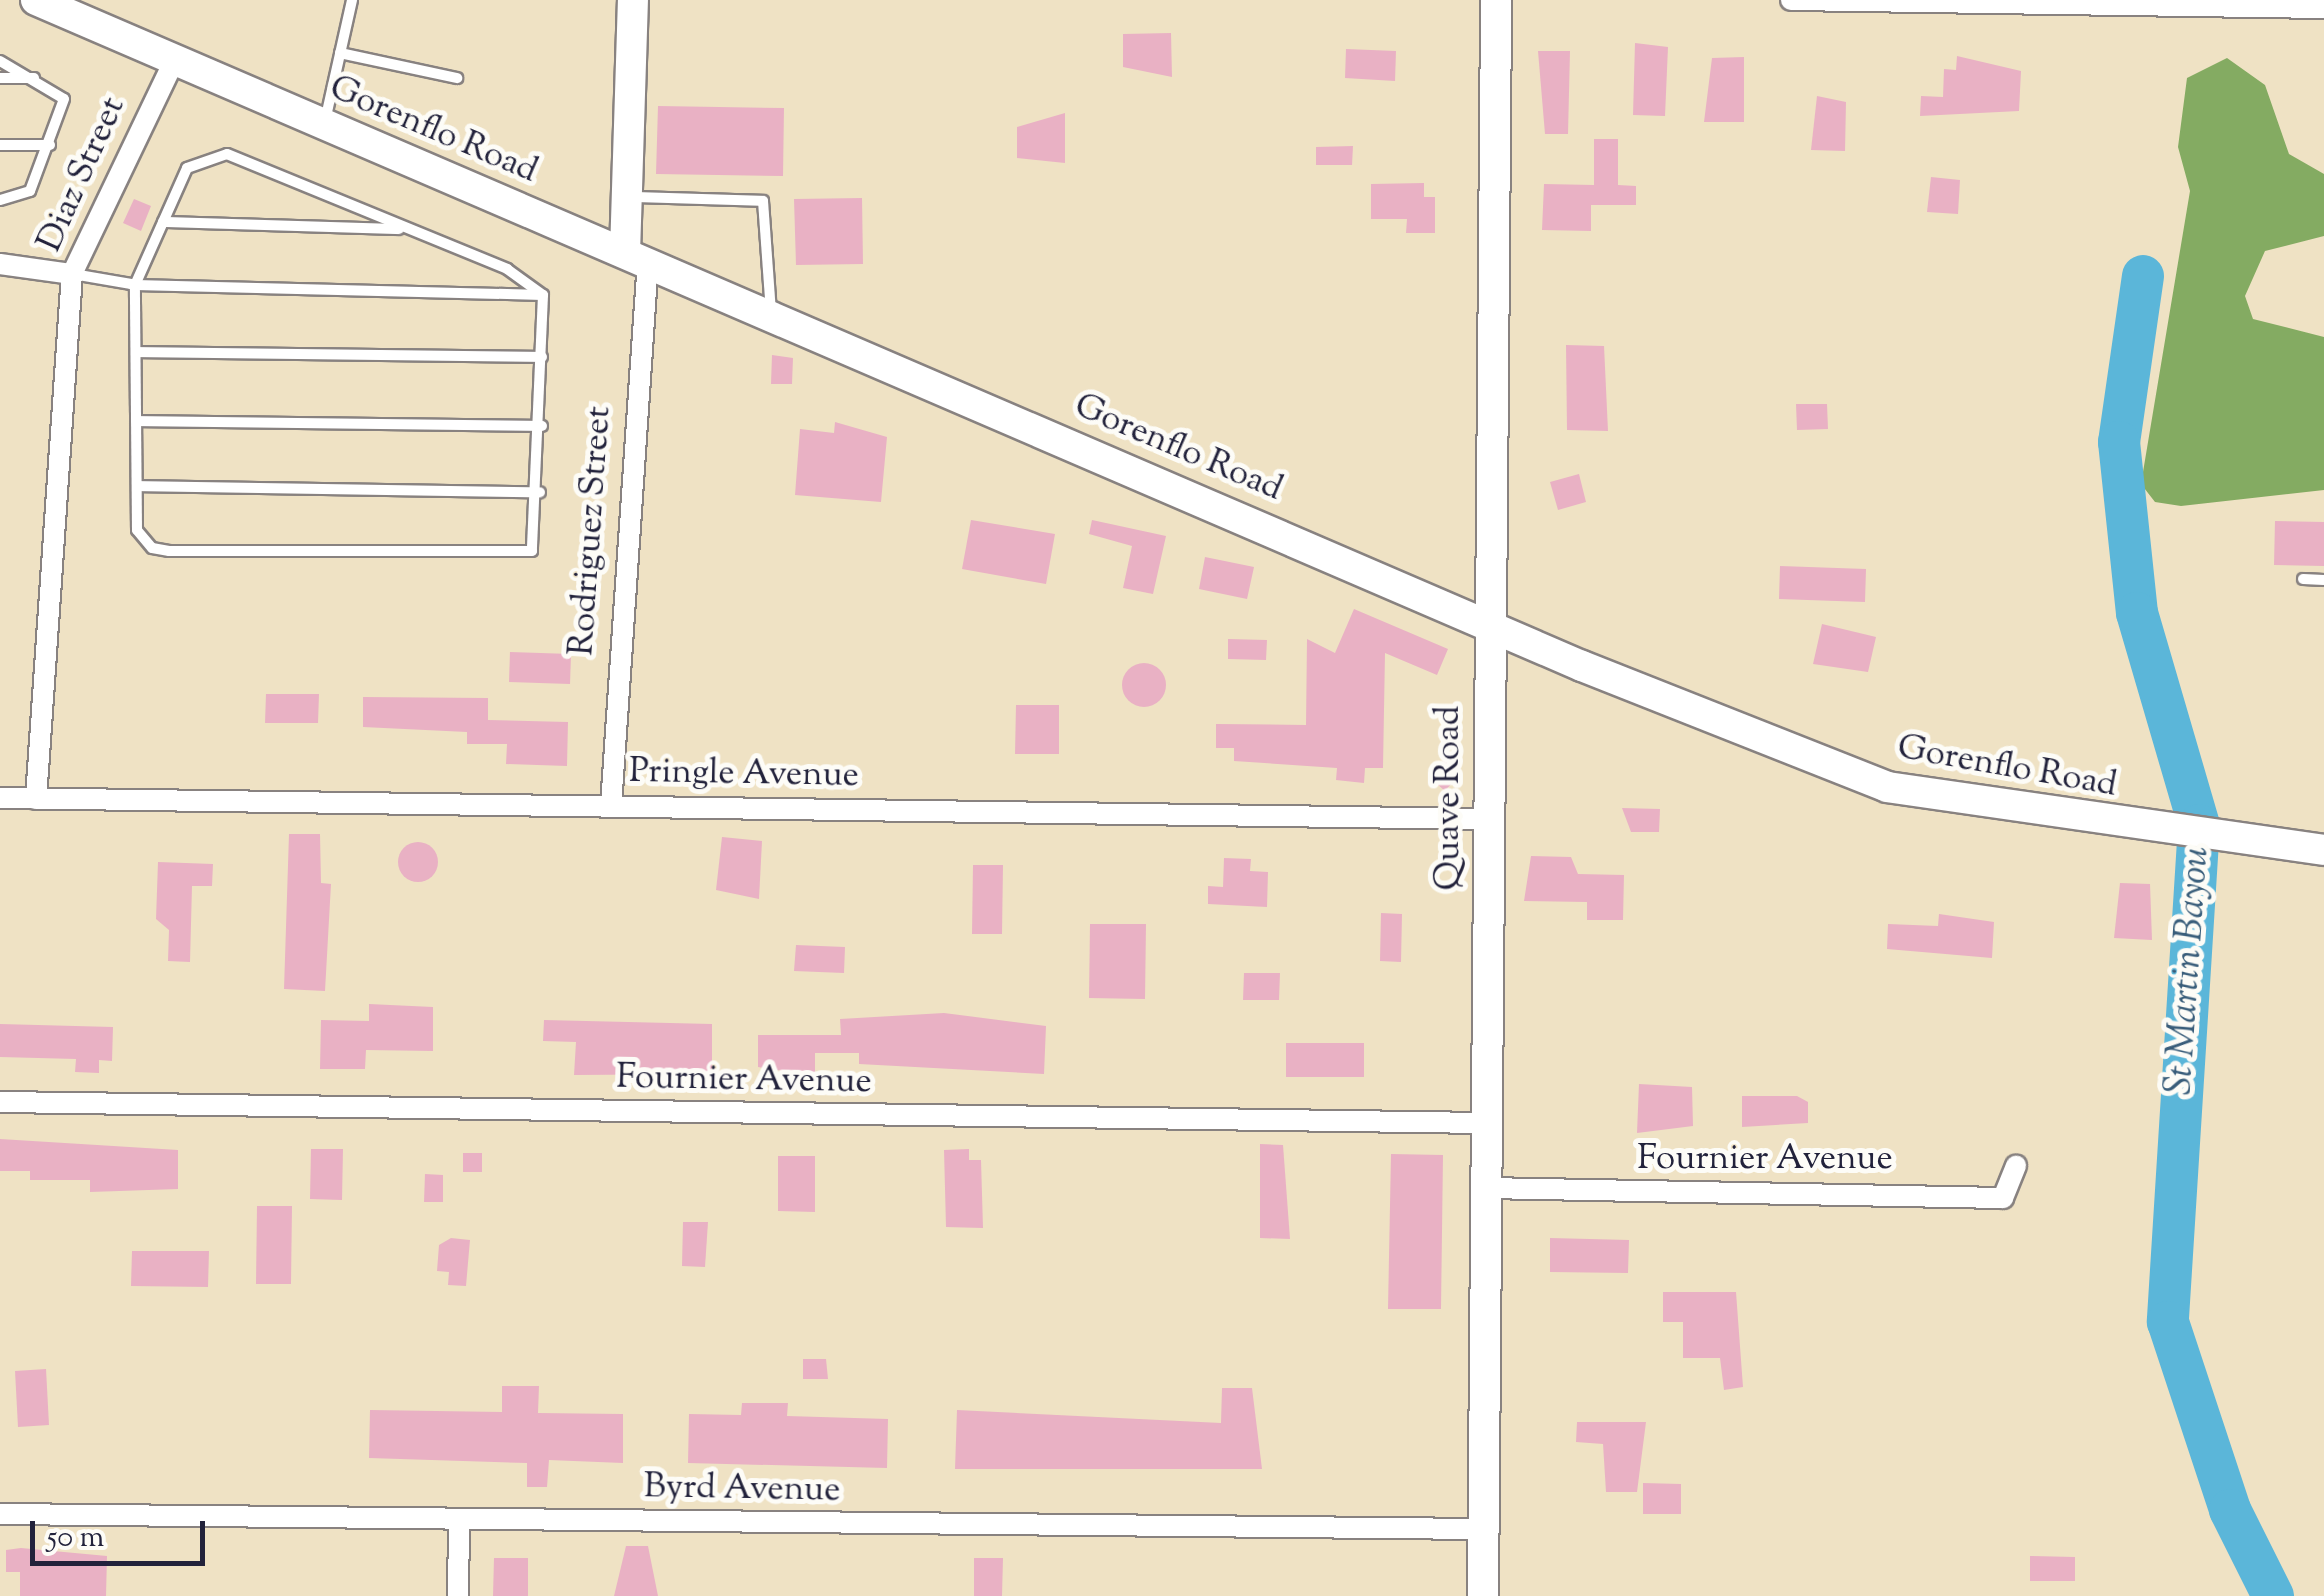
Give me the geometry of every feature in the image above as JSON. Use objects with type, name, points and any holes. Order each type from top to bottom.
[{"type":"street","name":"Rodriguez Street","points":[[611,806],[637,257],[627,196],[633,0]]},
{"type":"street","name":"Quave Road","points":[[1483,1596],[1496,0]]},
{"type":"street","points":[[1792,0],[2324,8]]},
{"type":"street","name":"Gorenflo Road","points":[[52,2],[174,61],[1488,624],[1886,787],[2324,850]]},
{"type":"street","name":"Diaz Street","points":[[36,799],[72,274],[174,61]]},
{"type":"street","points":[[0,264],[72,274]]},
{"type":"street","name":"Pringle Avenue","points":[[0,798],[1488,819]]},
{"type":"street","name":"Fournier Avenue","points":[[0,1102],[1488,1122]]},
{"type":"street","name":"Fournier Avenue","points":[[1486,1188],[2003,1198],[2016,1165]]},
{"type":"street","name":"Byrd Avenue","points":[[0,1514],[1484,1529]]},
{"type":"street","points":[[458,1596],[459,1520]]},
{"type":"lane","points":[[324,125],[352,0]]},
{"type":"lane","points":[[340,53],[457,78]]},
{"type":"lane","points":[[0,61],[36,78],[64,98],[30,191],[0,200]]},
{"type":"lane","points":[[0,78],[36,78]]},
{"type":"lane","points":[[0,145],[50,145]]},
{"type":"lane","points":[[227,154],[507,268],[544,295],[540,492],[532,551],[464,556],[152,548],[138,530],[135,284],[187,168],[227,154]]},
{"type":"lane","points":[[627,196],[763,202],[770,314]]},
{"type":"lane","points":[[163,222],[406,230]]},
{"type":"lane","points":[[72,274],[135,284],[544,295]]},
{"type":"lane","points":[[136,352],[542,357]]},
{"type":"lane","points":[[136,420],[542,426]]},
{"type":"lane","points":[[137,486],[540,492]]},
{"type":"lane","points":[[2302,578],[2324,580]]},
{"type":"green space","points":[[2227,58],[2265,85],[2289,154],[2324,174],[2324,236],[2265,251],[2245,296],[2253,319],[2324,337],[2324,490],[2181,506],[2155,502],[2141,484],[2190,191],[2178,147],[2187,78]]},
{"type":"building","points":[[1171,33],[1172,77],[1123,67],[1123,34]]},
{"type":"building","points":[[1635,43],[1668,47],[1665,116],[1633,115]]},
{"type":"building","points":[[1346,49],[1396,51],[1395,81],[1345,78]]},
{"type":"building","points":[[1538,51],[1570,51],[1568,134],[1545,134]]},
{"type":"building","points":[[1957,56],[2021,71],[2019,111],[1920,116],[1921,96],[1943,97],[1944,69],[1956,70]]},
{"type":"building","points":[[1744,57],[1744,122],[1704,122],[1712,58]]},
{"type":"building","points":[[1817,96],[1846,102],[1845,151],[1811,150]]},
{"type":"building","points":[[658,106],[784,108],[783,176],[656,174]]},
{"type":"building","points":[[1065,113],[1065,163],[1017,158],[1017,127]]},
{"type":"building","points":[[1594,139],[1618,139],[1618,185],[1636,186],[1636,205],[1591,205],[1591,231],[1542,230],[1544,184],[1594,185]]},
{"type":"building","points":[[1353,146],[1352,165],[1316,165],[1316,147]]},
{"type":"building","points":[[1931,177],[1960,180],[1958,214],[1927,212]]},
{"type":"building","points":[[1424,183],[1424,197],[1435,197],[1435,233],[1406,233],[1407,219],[1371,219],[1371,184]]},
{"type":"building","points":[[862,198],[863,264],[796,265],[794,199]]},
{"type":"building","points":[[134,199],[151,206],[141,231],[123,223]]},
{"type":"building","points":[[1566,345],[1604,346],[1608,431],[1567,430]]},
{"type":"building","points":[[772,355],[793,358],[792,384],[771,384]]},
{"type":"building","points":[[1796,404],[1827,404],[1828,429],[1797,430]]},
{"type":"building","points":[[835,422],[887,437],[881,502],[795,495],[800,429],[834,433]]},
{"type":"building","points":[[1579,474],[1586,502],[1558,510],[1550,482]]},
{"type":"building","points":[[971,520],[1055,534],[1046,584],[962,569]]},
{"type":"building","points":[[1092,520],[1166,536],[1153,594],[1123,588],[1132,546],[1089,534]]},
{"type":"building","points":[[2275,521],[2324,522],[2324,566],[2274,565]]},
{"type":"building","points":[[1205,557],[1254,567],[1247,599],[1199,589]]},
{"type":"building","points":[[1780,566],[1866,569],[1865,602],[1779,599]]},
{"type":"building","points":[[1354,609],[1448,649],[1437,675],[1385,653],[1383,768],[1365,768],[1364,783],[1336,780],[1337,768],[1234,761],[1234,748],[1216,748],[1216,724],[1306,725],[1307,639],[1335,653]]},
{"type":"building","points":[[1822,624],[1876,637],[1868,672],[1813,664]]},
{"type":"building","points":[[1228,639],[1267,640],[1266,660],[1228,659]]},
{"type":"building","points":[[510,652],[571,654],[570,684],[509,682]]},
{"type":"building","points":[[1144,663],[1160,669],[1166,685],[1160,701],[1144,707],[1128,701],[1122,685],[1128,669]]},
{"type":"building","points":[[266,694],[319,694],[318,723],[265,723]]},
{"type":"building","points":[[363,697],[488,698],[488,720],[568,722],[567,766],[506,764],[507,744],[467,744],[467,732],[363,727]]},
{"type":"building","points":[[1016,705],[1059,705],[1059,754],[1015,754]]},
{"type":"building","points":[[1444,760],[1460,774],[1445,791],[1429,777]]},
{"type":"building","points":[[1622,808],[1660,809],[1659,832],[1631,832]]},
{"type":"building","points":[[289,834],[320,834],[321,883],[331,884],[325,991],[284,989]]},
{"type":"building","points":[[722,837],[762,841],[759,899],[716,890]]},
{"type":"building","points":[[418,842],[432,848],[438,862],[432,876],[418,882],[404,876],[398,862],[404,848]]},
{"type":"building","points":[[1531,856],[1571,857],[1578,874],[1624,875],[1623,920],[1587,920],[1587,902],[1524,901]]},
{"type":"building","points":[[1224,858],[1251,859],[1250,871],[1268,872],[1267,907],[1208,904],[1208,886],[1223,887]]},
{"type":"building","points":[[158,862],[213,864],[212,886],[192,886],[190,962],[168,961],[169,930],[156,919]]},
{"type":"building","points":[[973,865],[1003,865],[1002,934],[972,934]]},
{"type":"building","points":[[2120,883],[2150,884],[2152,940],[2114,938]]},
{"type":"building","points":[[1381,913],[1402,914],[1401,962],[1380,961]]},
{"type":"building","points":[[1939,914],[1994,922],[1992,958],[1887,949],[1888,924],[1938,926]]},
{"type":"building","points":[[1090,924],[1146,924],[1145,999],[1089,998]]},
{"type":"building","points":[[796,945],[845,947],[844,973],[794,971]]},
{"type":"building","points":[[1244,973],[1280,973],[1279,1000],[1243,1000]]},
{"type":"building","points":[[369,1004],[433,1007],[433,1051],[366,1050],[365,1069],[320,1069],[321,1020],[369,1021]]},
{"type":"building","points":[[944,1013],[1046,1026],[1044,1074],[859,1064],[859,1053],[815,1053],[815,1076],[758,1067],[758,1035],[841,1035],[840,1019]]},
{"type":"building","points":[[544,1020],[712,1024],[712,1074],[574,1075],[576,1042],[543,1041]]},
{"type":"building","points":[[0,1024],[113,1027],[112,1061],[99,1060],[99,1073],[75,1072],[76,1059],[0,1057]]},
{"type":"building","points":[[1286,1043],[1364,1043],[1364,1077],[1286,1077]]},
{"type":"building","points":[[1639,1084],[1692,1087],[1693,1126],[1637,1133]]},
{"type":"building","points":[[1742,1096],[1797,1096],[1808,1102],[1808,1123],[1742,1127]]},
{"type":"building","points":[[0,1139],[178,1150],[178,1189],[90,1192],[90,1180],[30,1180],[30,1171],[0,1171]]},
{"type":"building","points":[[1260,1144],[1283,1145],[1290,1239],[1260,1238]]},
{"type":"building","points":[[311,1149],[343,1149],[342,1200],[310,1199]]},
{"type":"building","points":[[969,1149],[969,1160],[981,1160],[983,1228],[946,1227],[944,1150]]},
{"type":"building","points":[[463,1153],[482,1153],[482,1172],[463,1172]]},
{"type":"building","points":[[1391,1154],[1443,1155],[1441,1309],[1388,1309]]},
{"type":"building","points":[[778,1156],[815,1156],[815,1212],[778,1211]]},
{"type":"building","points":[[425,1174],[443,1175],[443,1202],[424,1202]]},
{"type":"building","points":[[257,1206],[292,1206],[291,1284],[256,1284]]},
{"type":"building","points":[[683,1222],[708,1222],[705,1267],[682,1266]]},
{"type":"building","points":[[451,1238],[470,1240],[466,1286],[448,1285],[449,1272],[437,1271],[439,1245]]},
{"type":"building","points":[[1550,1238],[1629,1240],[1628,1273],[1550,1272]]},
{"type":"building","points":[[132,1251],[209,1251],[208,1287],[131,1286]]},
{"type":"building","points":[[1663,1292],[1736,1292],[1743,1387],[1724,1390],[1720,1358],[1683,1358],[1683,1322],[1663,1322]]},
{"type":"building","points":[[803,1359],[826,1359],[828,1379],[803,1379]]},
{"type":"building","points":[[46,1369],[49,1425],[18,1427],[15,1371]]},
{"type":"building","points":[[502,1386],[539,1386],[538,1413],[623,1414],[623,1463],[549,1460],[547,1487],[527,1487],[527,1463],[369,1458],[370,1410],[502,1412]]},
{"type":"building","points":[[1222,1388],[1252,1388],[1262,1469],[955,1469],[957,1410],[1221,1423]]},
{"type":"building","points":[[742,1403],[788,1403],[787,1416],[888,1419],[887,1468],[688,1463],[689,1414],[741,1415]]},
{"type":"building","points":[[1577,1422],[1646,1422],[1637,1492],[1606,1492],[1603,1444],[1576,1442]]},
{"type":"building","points":[[1643,1483],[1681,1484],[1681,1514],[1643,1514]]},
{"type":"building","points":[[626,1546],[648,1546],[658,1596],[614,1596]]},
{"type":"building","points":[[6,1550],[107,1556],[106,1596],[20,1596],[20,1572],[6,1572]]},
{"type":"building","points":[[2030,1556],[2075,1557],[2075,1581],[2030,1581]]},
{"type":"building","points":[[494,1558],[528,1558],[528,1596],[493,1596]]},
{"type":"building","points":[[974,1558],[1003,1558],[1002,1596],[974,1596]]},
{"type":"waterway","name":"St Martin Bayou","points":[[2143,276],[2119,442],[2137,613],[2199,825],[2168,1322],[2230,1510],[2273,1596]]}]
